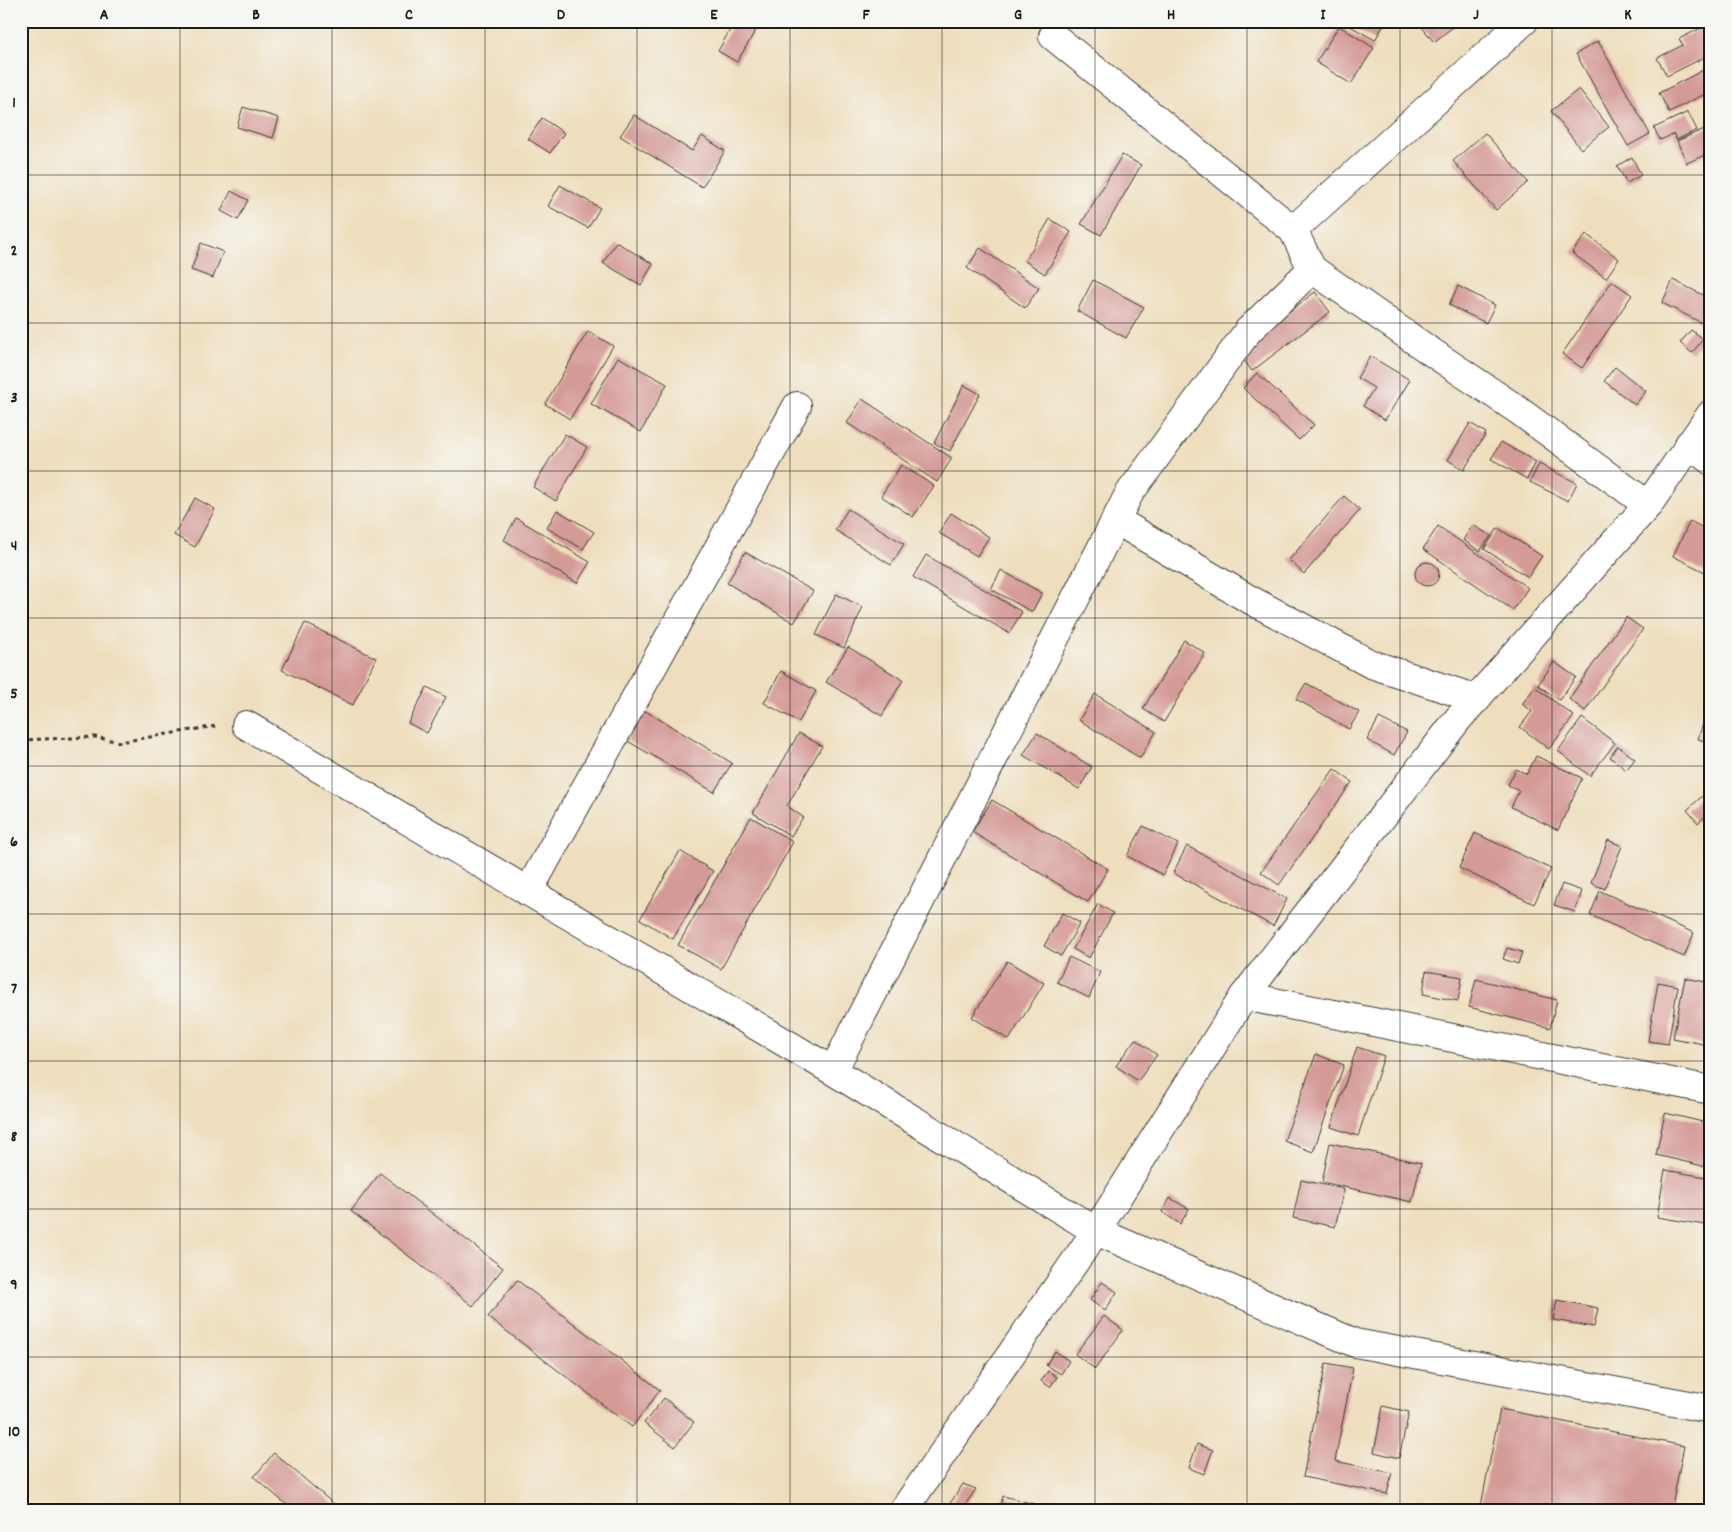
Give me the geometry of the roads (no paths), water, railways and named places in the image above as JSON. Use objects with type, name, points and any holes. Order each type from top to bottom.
[{"type":"street","points":[[1294,230],[1524,21]]},
{"type":"street","points":[[1053,36],[1294,230],[1312,269],[1516,408],[1648,505]]},
{"type":"street","points":[[833,1072],[1129,494],[1248,331],[1312,269]]},
{"type":"street","points":[[528,892],[797,406]]},
{"type":"street","points":[[903,1511],[1096,1231],[1244,996],[1458,719],[1648,505],[1711,414]]},
{"type":"street","points":[[1689,444],[1711,461]]},
{"type":"street","points":[[1116,520],[1247,598],[1371,664],[1477,699]]},
{"type":"street","points":[[246,725],[833,1072],[1096,1231],[1355,1343],[1711,1409]]},
{"type":"street","points":[[1244,996],[1711,1090]]}]
